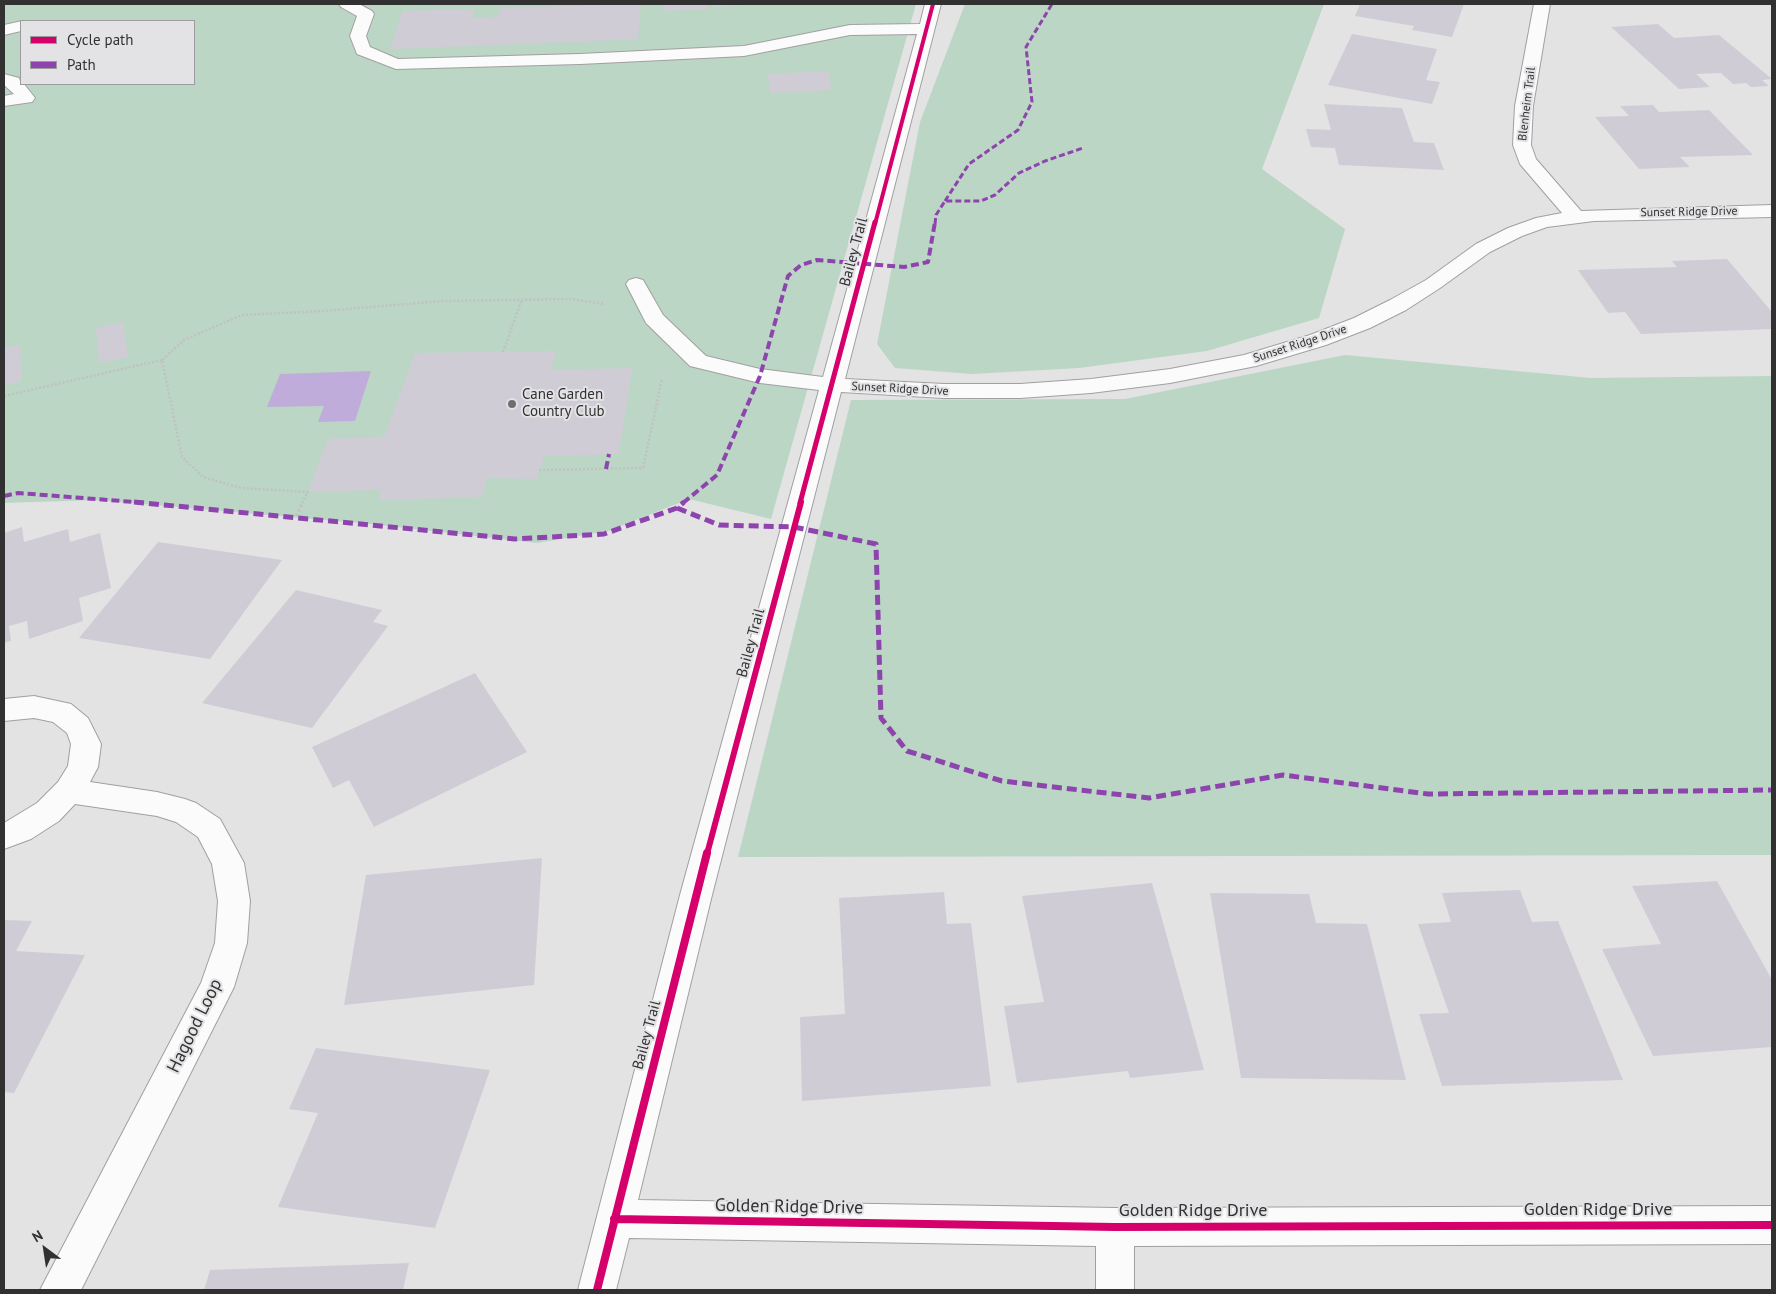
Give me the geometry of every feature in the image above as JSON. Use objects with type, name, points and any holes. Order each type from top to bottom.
[{"type":"street","points":[[347,4],[366,14],[358,36],[362,50],[396,64],[580,59],[744,50],[930,16]]},
{"type":"street","name":"Blenheim Trail","points":[[1542,4],[1524,106],[1522,145],[1527,160],[1576,217]]},
{"type":"street","name":"Bailey Trail","points":[[597,1290],[692,914],[930,16]]},
{"type":"street","points":[[4,30],[20,26]]},
{"type":"street","points":[[4,79],[13,82],[26,98],[4,101]]},
{"type":"street","name":"Sunset Ridge Drive","points":[[636,284],[654,318],[698,361],[760,376],[832,385],[944,391],[1029,391],[1091,386],[1170,376],[1248,361],[1318,340],[1362,323],[1433,284],[1483,248],[1543,222],[1576,217],[1660,212],[1772,212]]},
{"type":"street","points":[[4,710],[34,707],[60,712],[78,726],[86,744],[83,767],[69,791],[48,812],[20,830],[4,836]]},
{"type":"street","name":"Hagood Loop","points":[[60,1290],[217,988],[231,943],[234,901],[228,862],[209,828],[185,812],[157,804],[69,791]]},
{"type":"street","name":"Golden Ridge Drive","points":[[614,1219],[1115,1227],[1772,1225]]},
{"type":"street","points":[[1114,1290],[1115,1227]]},
{"type":"path","points":[[503,352],[522,299]]},
{"type":"path","points":[[4,396],[162,360],[184,340],[242,316],[443,301],[522,299],[571,299],[604,304],[611,310]]},
{"type":"path","points":[[162,360],[182,457],[203,477],[241,488],[308,492],[296,516]]},
{"type":"path","points":[[540,470],[643,468],[663,372]]},
{"type":"green space","points":[[4,4],[916,4],[771,519],[689,499],[608,531],[537,543],[370,524],[97,500],[4,503]]},
{"type":"green space","points":[[965,4],[1324,4],[1262,169],[1345,229],[1319,318],[1207,351],[1079,368],[972,374],[895,368],[877,344],[920,122]]},
{"type":"green space","points":[[1345,355],[1591,378],[1772,376],[1772,855],[738,857],[851,400],[1125,399]]},
{"type":"shaded area","points":[[371,371],[355,421],[318,422],[324,406],[267,407],[280,374]]},
{"type":"building","points":[[641,4],[638,39],[390,49],[403,11],[475,9],[472,18],[498,17],[500,8]]},
{"type":"building","points":[[664,4],[707,4],[707,9],[663,11]]},
{"type":"building","points":[[714,4],[750,4],[750,5],[715,7]]},
{"type":"building","points":[[1360,4],[1464,4],[1452,37],[1412,30],[1414,26],[1355,16]]},
{"type":"building","points":[[1658,24],[1674,38],[1719,35],[1772,79],[1762,80],[1769,86],[1751,87],[1746,83],[1733,84],[1721,73],[1696,74],[1710,87],[1679,89],[1611,27]]},
{"type":"building","points":[[1352,34],[1437,49],[1426,80],[1440,82],[1432,104],[1328,85]]},
{"type":"building","points":[[829,71],[831,90],[770,93],[768,74]]},
{"type":"building","points":[[1324,104],[1402,108],[1414,142],[1434,143],[1444,170],[1339,165],[1335,148],[1311,147],[1306,129],[1331,130]]},
{"type":"building","points":[[1653,105],[1659,112],[1709,110],[1753,155],[1680,157],[1690,167],[1639,169],[1595,117],[1629,116],[1620,106]]},
{"type":"building","points":[[1727,259],[1772,312],[1772,329],[1641,334],[1625,312],[1608,313],[1578,270],[1677,267],[1672,261]]},
{"type":"building","points":[[123,322],[128,357],[99,363],[96,328]]},
{"type":"building","points":[[20,345],[22,381],[4,385],[4,348]]},
{"type":"building","name":"Cane Garden Country Club","points":[[556,351],[551,370],[632,368],[619,454],[544,456],[537,479],[487,478],[482,497],[378,500],[381,490],[308,492],[328,439],[384,437],[415,353]]},
{"type":"building","points":[[22,527],[24,542],[68,529],[70,542],[100,533],[111,588],[79,598],[83,621],[29,639],[27,621],[9,626],[11,641],[4,643],[4,533]]},
{"type":"building","points":[[158,542],[282,560],[210,659],[79,638]]},
{"type":"building","points":[[296,590],[382,610],[373,622],[388,626],[312,728],[202,703]]},
{"type":"building","points":[[475,673],[527,752],[374,827],[349,780],[333,788],[312,747]]},
{"type":"building","points":[[542,858],[534,985],[344,1005],[366,875]]},
{"type":"building","points":[[1717,881],[1772,980],[1772,1047],[1653,1056],[1602,949],[1661,944],[1632,886]]},
{"type":"building","points":[[1152,883],[1204,1070],[1130,1078],[1128,1071],[1017,1083],[1004,1006],[1044,1002],[1022,896]]},
{"type":"building","points":[[1520,890],[1532,922],[1558,921],[1623,1080],[1442,1086],[1419,1014],[1449,1013],[1418,924],[1451,922],[1442,893]]},
{"type":"building","points":[[944,892],[947,924],[971,923],[991,1086],[802,1101],[800,1017],[845,1014],[839,898]]},
{"type":"building","points":[[1210,893],[1309,894],[1316,923],[1367,924],[1406,1080],[1241,1078]]},
{"type":"building","points":[[4,920],[32,921],[16,951],[85,955],[14,1093],[4,1092]]},
{"type":"building","points":[[316,1048],[490,1070],[435,1228],[278,1207],[318,1113],[289,1109]]},
{"type":"building","points":[[409,1263],[403,1290],[204,1290],[210,1270]]},
{"type":"marked path","points":[[945,201],[969,164],[1018,130],[1032,102],[1026,47],[1052,4]]},
{"type":"marked path","points":[[4,496],[18,493],[102,499],[515,539],[604,534],[677,508],[717,475],[760,376],[788,276],[801,265],[817,260],[904,267],[928,262],[936,215],[945,201],[981,201],[995,195],[1019,173],[1045,161],[1083,148]]},
{"type":"marked path","points":[[606,469],[609,454]]},
{"type":"marked path","points":[[677,508],[719,525],[794,527],[876,544],[881,718],[907,751],[1002,781],[1149,798],[1283,775],[1428,794],[1772,790]]},
{"type":"cycle path","points":[[597,1290],[696,895],[933,4]]},
{"type":"cycle path","points":[[614,1219],[1115,1227],[1772,1225]]},
{"type":"place","name":"Cane Garden Country Club","points":[[512,404]]}]
